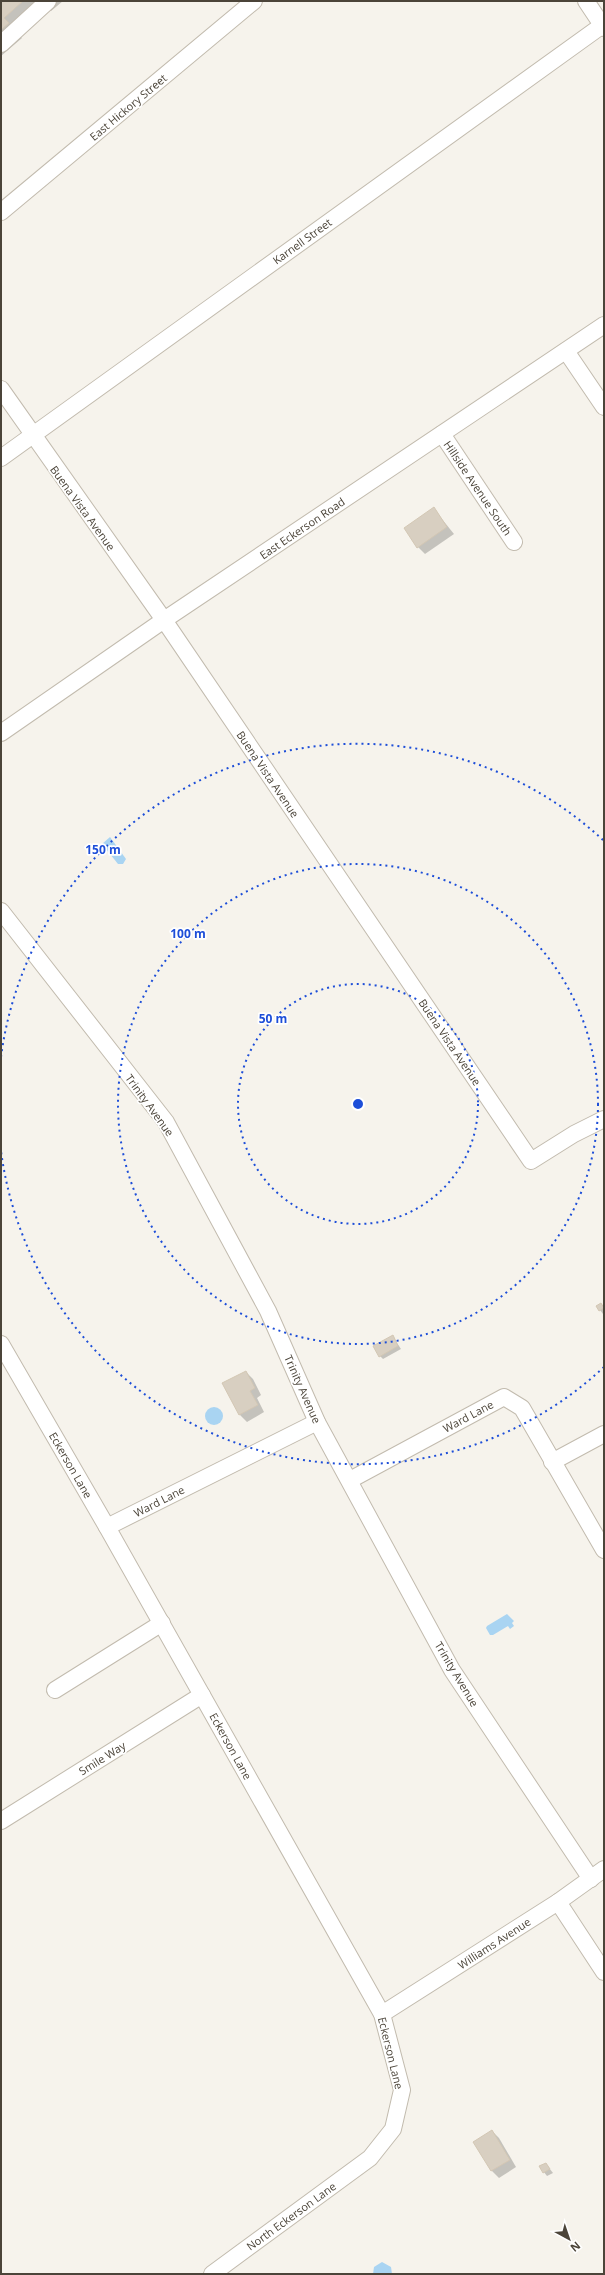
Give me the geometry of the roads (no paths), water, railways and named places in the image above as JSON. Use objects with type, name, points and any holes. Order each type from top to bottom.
[{"type":"street","points":[[1,44],[48,1]]},
{"type":"street","name":"East Hickory Street","points":[[1,212],[254,1]]},
{"type":"street","points":[[586,1],[603,26]]},
{"type":"street","name":"Karnell Street","points":[[1,458],[603,26]]},
{"type":"street","name":"East Eckerson Road","points":[[1,733],[164,620],[604,325]]},
{"type":"street","points":[[566,351],[604,407]]},
{"type":"street","name":"Buena Vista Avenue","points":[[1,389],[164,620],[531,1162],[574,1134],[604,1118]]},
{"type":"street","name":"Hillside Avenue South","points":[[442,434],[514,542]]},
{"type":"street","name":"Trinity Avenue","points":[[1,911],[166,1122],[268,1311],[317,1422],[350,1480],[452,1670],[591,1879]]},
{"type":"street","name":"Eckerson Lane","points":[[1,1344],[162,1623],[382,2014],[402,2090],[393,2129],[370,2158]]},
{"type":"street","name":"Ward Lane","points":[[350,1480],[504,1397],[522,1408],[552,1462]]},
{"type":"street","name":"Ward Lane","points":[[107,1527],[317,1422]]},
{"type":"street","points":[[604,1434],[552,1462],[604,1550]]},
{"type":"street","points":[[55,1690],[162,1623]]},
{"type":"street","name":"Smile Way","points":[[1,1821],[202,1695]]},
{"type":"street","name":"Williams Avenue","points":[[382,2014],[558,1902],[604,1869]]},
{"type":"street","points":[[558,1902],[604,1972]]},
{"type":"street","name":"North Eckerson Lane","points":[[212,2274],[370,2158]]},
{"type":"water","points":[[110,837],[126,859],[123,864],[118,864],[102,844]]},
{"type":"water","points":[[214,1407],[220,1410],[223,1416],[220,1422],[214,1425],[208,1422],[205,1416],[208,1410]]},
{"type":"water","points":[[507,1614],[514,1621],[512,1623],[514,1626],[510,1629],[508,1626],[493,1635],[490,1635],[486,1628],[487,1626]]},
{"type":"water","points":[[382,2262],[391,2267],[392,2274],[373,2274],[374,2267]]}]
